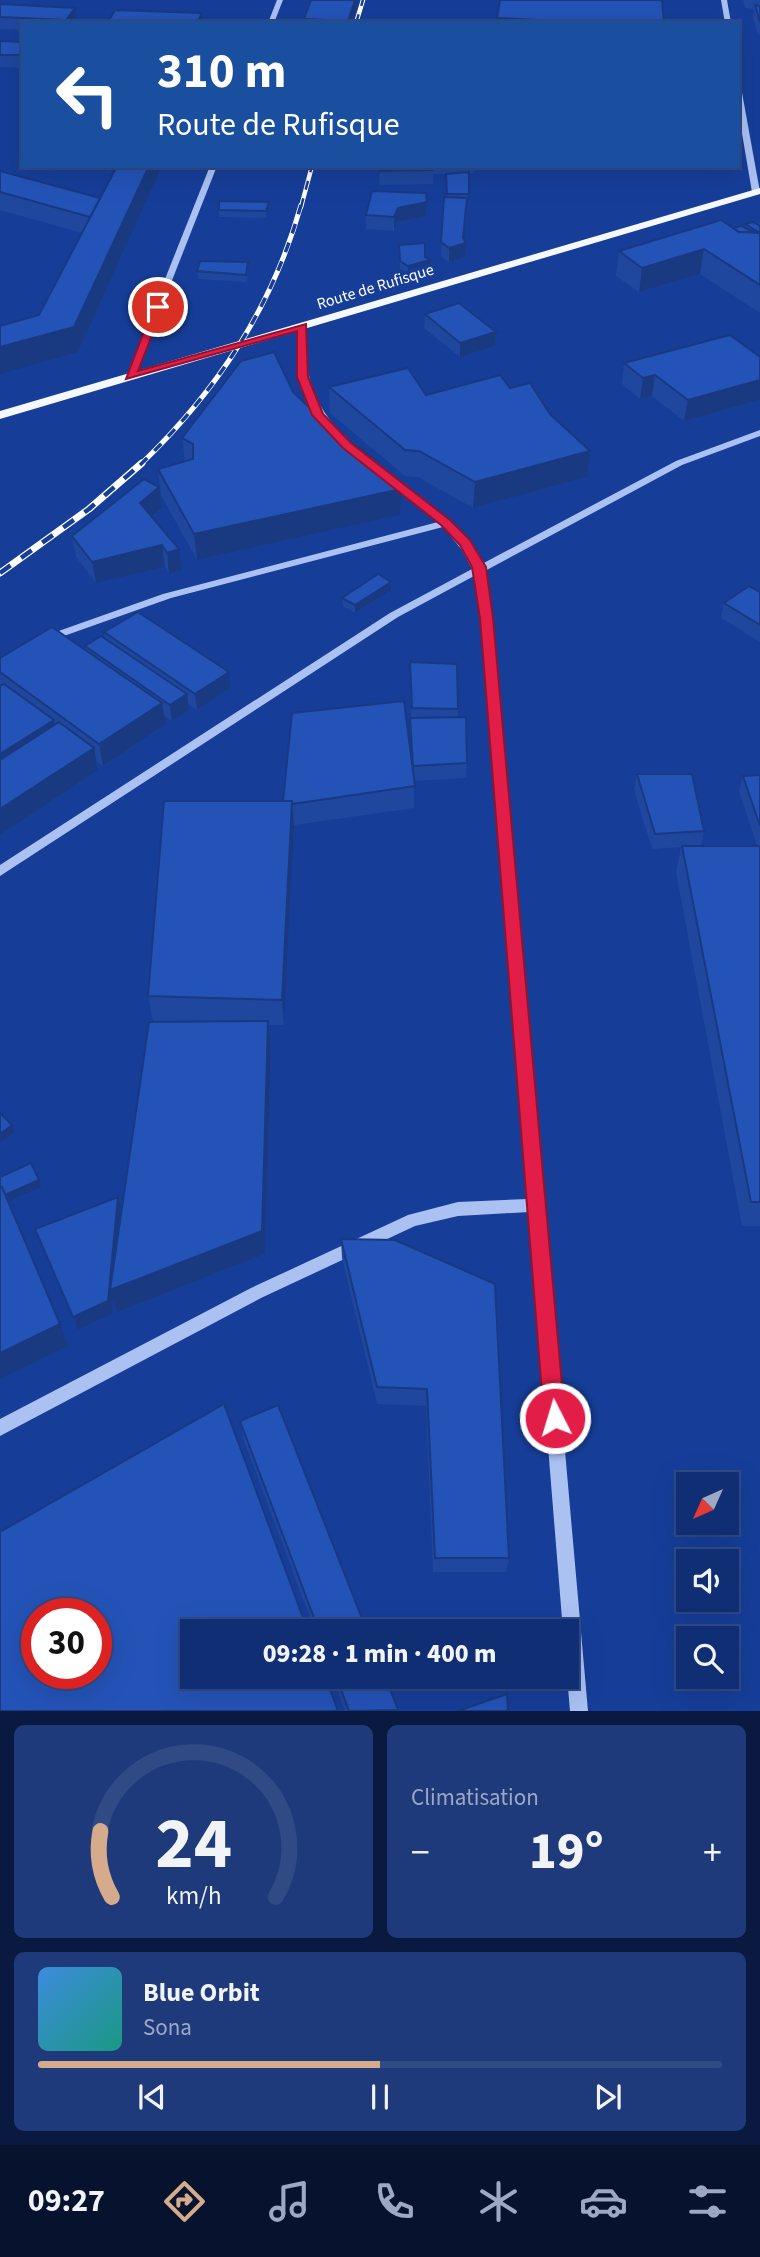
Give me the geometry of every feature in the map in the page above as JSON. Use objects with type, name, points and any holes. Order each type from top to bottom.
[{"type":"main road","name":"Route de Rufisque","points":[[0,415],[758,191]]},
{"type":"street","points":[[272,21],[280,0]]},
{"type":"street","points":[[724,0],[728,21]]},
{"type":"street","points":[[740,97],[758,191]]},
{"type":"street","points":[[130,377],[213,168]]},
{"type":"street","points":[[303,326],[302,377],[318,415],[347,445]]},
{"type":"street","points":[[0,871],[394,615],[479,567],[679,463],[760,433]]},
{"type":"street","points":[[358,454],[445,523],[465,543],[479,567],[484,591],[579,1711]]},
{"type":"street","points":[[57,635],[167,596],[445,523]]},
{"type":"street","points":[[0,1428],[256,1293],[413,1220],[458,1209],[537,1205]]},
{"type":"building","points":[[311,0],[355,0],[348,21],[304,19]]},
{"type":"building","points":[[500,0],[662,0],[664,21],[561,21],[497,18]]},
{"type":"building","points":[[0,4],[75,8],[66,20],[0,17]]},
{"type":"building","points":[[755,5],[760,6],[760,22]]},
{"type":"building","points":[[115,10],[202,13],[198,21],[109,21]]},
{"type":"building","points":[[0,41],[21,42],[21,55],[0,55]]},
{"type":"building","points":[[116,168],[148,168],[74,327],[0,347],[0,326],[39,315]]},
{"type":"building","points":[[380,168],[433,170],[379,171]]},
{"type":"building","points":[[0,171],[100,198],[90,217],[0,192]]},
{"type":"building","points":[[469,172],[469,194],[447,194],[446,174]]},
{"type":"building","points":[[372,191],[426,193],[427,202],[398,208],[394,217],[366,215]]},
{"type":"building","points":[[444,197],[467,198],[463,238],[466,243],[449,248],[441,242]]},
{"type":"building","points":[[219,201],[269,202],[266,211],[219,210]]},
{"type":"building","points":[[721,220],[739,232],[760,233],[760,285],[704,249],[642,268],[619,251]]},
{"type":"building","points":[[753,222],[760,226],[760,233],[745,224]]},
{"type":"building","points":[[741,226],[754,232],[739,232],[734,228]]},
{"type":"building","points":[[425,243],[425,257],[430,260],[408,266],[400,261],[399,245]]},
{"type":"building","points":[[200,261],[248,262],[246,275],[197,271]]},
{"type":"building","points":[[459,303],[496,332],[460,343],[425,314]]},
{"type":"building","points":[[730,335],[760,357],[760,380],[688,400],[655,375],[643,378],[624,363]]},
{"type":"building","points":[[274,352],[293,392],[327,425],[379,462],[373,467],[401,489],[194,534],[158,469],[193,459],[193,444],[182,438],[241,361]]},
{"type":"building","points":[[408,368],[426,395],[500,375],[510,388],[530,383],[550,414],[590,451],[475,482],[419,451],[405,450],[329,387]]},
{"type":"building","points":[[144,479],[159,487],[140,503],[179,549],[167,553],[162,545],[92,562],[72,536]]},
{"type":"building","points":[[378,574],[391,582],[355,605],[342,598]]},
{"type":"building","points":[[749,586],[760,592],[760,625],[724,603]]},
{"type":"building","points":[[138,612],[229,672],[195,694],[104,632]]},
{"type":"building","points":[[52,627],[162,703],[99,744],[0,672],[0,658]]},
{"type":"building","points":[[101,636],[187,694],[170,705],[85,646]]},
{"type":"building","points":[[410,662],[457,664],[458,709],[412,708]]},
{"type":"building","points":[[4,684],[54,720],[0,754],[0,686]]},
{"type":"building","points":[[404,701],[415,786],[292,804],[292,801],[283,801],[292,713]]},
{"type":"building","points":[[466,717],[467,763],[413,766],[410,718]]},
{"type":"building","points":[[59,722],[94,748],[0,809],[0,760]]},
{"type":"building","points":[[637,774],[692,774],[704,831],[655,834]]},
{"type":"building","points":[[760,775],[760,826],[743,776]]},
{"type":"building","points":[[164,801],[292,801],[282,1000],[148,996]]},
{"type":"building","points":[[682,846],[760,846],[760,1202],[751,1202]]},
{"type":"building","points":[[268,1021],[262,1231],[110,1290],[149,1022]]},
{"type":"building","points":[[0,1113],[12,1125],[0,1134]]},
{"type":"building","points":[[31,1163],[39,1180],[5,1195],[2,1187],[0,1188],[0,1177]]},
{"type":"building","points":[[2,1187],[60,1324],[0,1353],[0,1188]]},
{"type":"building","points":[[118,1197],[108,1301],[73,1317],[35,1229]]},
{"type":"building","points":[[341,1239],[395,1240],[495,1284],[509,1558],[435,1558],[427,1389],[377,1387]]},
{"type":"building","points":[[224,1404],[304,1619],[180,1619],[180,1689],[330,1689],[338,1711],[0,1711],[0,1532]]},
{"type":"building","points":[[278,1405],[362,1619],[314,1619],[240,1421]]},
{"type":"building","points":[[341,1689],[390,1689],[398,1710],[349,1711]]},
{"type":"building","points":[[507,1694],[508,1711],[458,1711]]},
{"type":"railway","points":[[357,21],[363,0]]},
{"type":"railway","points":[[301,207],[311,168]]},
{"type":"railway","points":[[142,463],[194,408],[238,346],[274,279],[301,205]]},
{"type":"railway","points":[[0,573],[89,509],[142,463]]},
{"type":"route","points":[[158,307],[130,377],[303,326],[302,377],[318,415],[347,445],[445,523],[465,543],[479,567],[484,591],[555,1418]]}]
